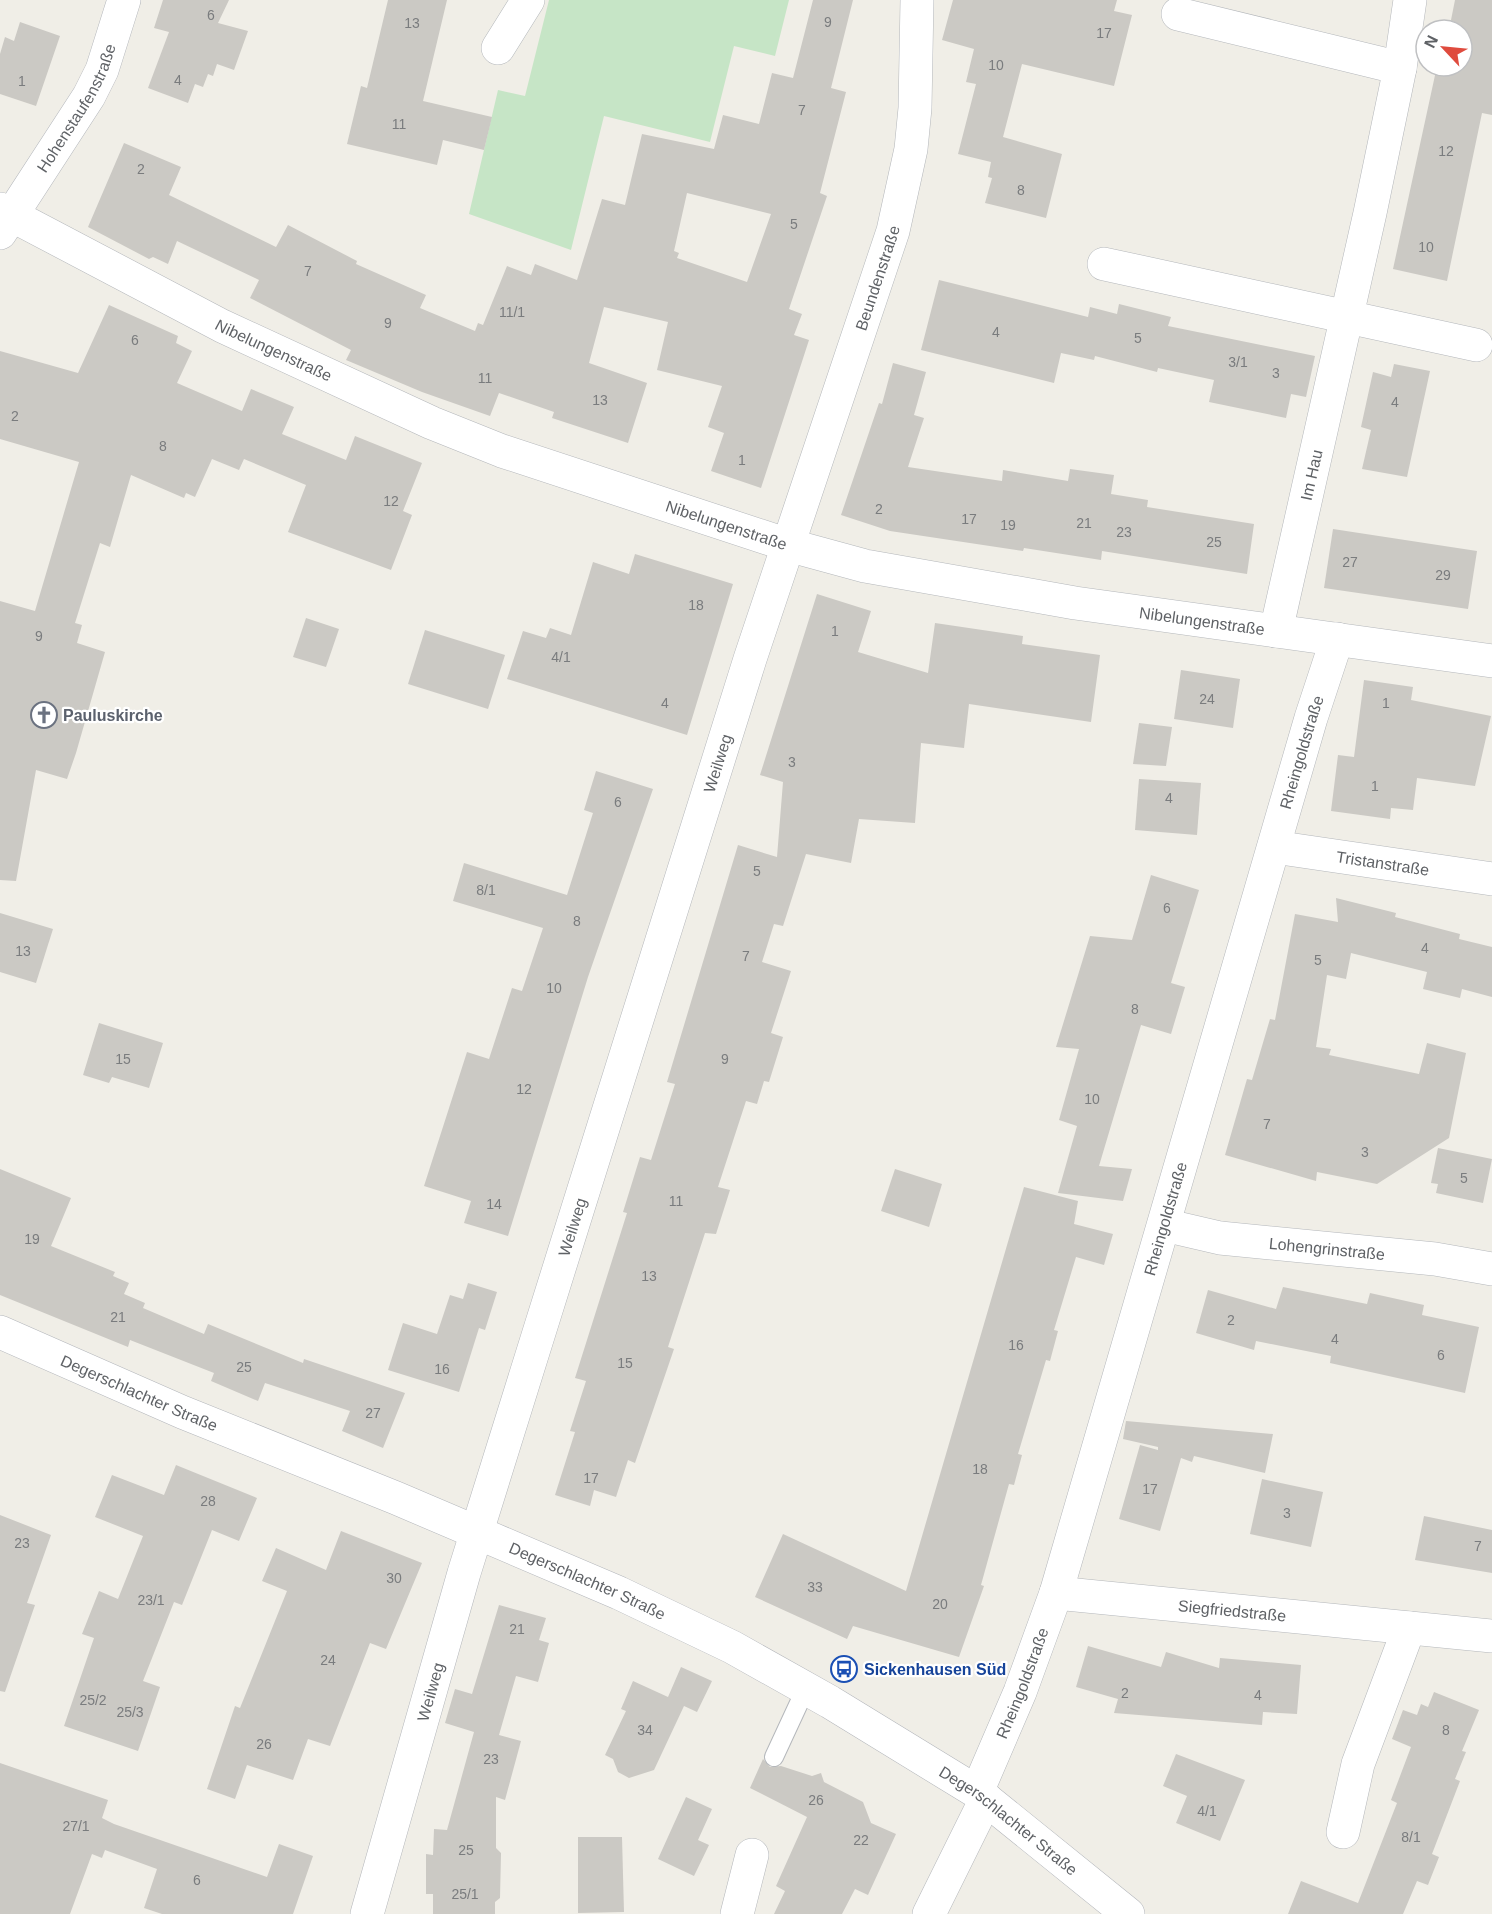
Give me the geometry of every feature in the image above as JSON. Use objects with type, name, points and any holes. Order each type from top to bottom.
[{"type":"street","name":"Hohenstaufenstraße","points":[[7,217],[89,96],[102,70],[124,0]]},
{"type":"street","points":[[498,48],[528,0]]},
{"type":"street","name":"Beundenstraße","points":[[788,545],[880,275],[903,193],[915,108],[917,0]]},
{"type":"street","name":"Im Hau","points":[[1276,631],[1348,317],[1400,68],[1410,0]]},
{"type":"street","points":[[1178,14],[1400,68]]},
{"type":"street","name":"Nibelungenstraße","points":[[7,217],[222,326],[432,423],[502,451],[788,545],[865,566],[1075,603],[1492,661]]},
{"type":"street","points":[[1104,264],[1476,345]]},
{"type":"street","name":"Weilweg","points":[[367,1914],[478,1532],[788,545]]},
{"type":"street","name":"Rheingoldstraße","points":[[929,1914],[981,1795],[1056,1593],[1337,639]]},
{"type":"street","name":"Tristanstraße","points":[[1274,848],[1492,879]]},
{"type":"street","name":"Lohengrinstraße","points":[[1164,1225],[1220,1238],[1435,1259],[1492,1269]]},
{"type":"street","name":"Degerschlachter Straße","points":[[0,1332],[182,1412],[478,1532],[675,1619],[806,1688],[981,1795],[1128,1914]]},
{"type":"street","name":"Siegfriedstraße","points":[[1056,1593],[1492,1636]]},
{"type":"street","points":[[1343,1832],[1358,1764],[1409,1628]]},
{"type":"street","points":[[737,1914],[752,1855]]},
{"type":"lane","points":[[774,1757],[806,1688]]},
{"type":"green space","points":[[549,0],[789,0],[775,56],[734,46],[710,142],[604,116],[571,250],[469,214],[498,90],[525,96]]},
{"type":"building","points":[[163,0],[229,0],[218,23],[248,31],[234,70],[217,64],[213,76],[208,74],[203,87],[195,84],[188,103],[148,88],[169,32],[154,28]]},
{"type":"building","points":[[388,0],[447,0],[423,101],[492,117],[484,150],[443,140],[437,165],[347,144],[361,86],[367,88]]},
{"type":"building","points":[[813,0],[853,0],[831,88],[846,92],[820,193],[827,196],[789,309],[802,314],[794,335],[809,340],[761,488],[711,471],[724,433],[708,427],[722,386],[657,370],[668,322],[604,307],[589,363],[647,383],[628,443],[552,418],[554,412],[499,393],[490,416],[422,392],[346,360],[351,350],[250,298],[259,280],[177,241],[168,264],[153,257],[149,259],[88,227],[124,143],[181,167],[169,195],[276,247],[288,225],[357,261],[356,264],[426,295],[420,308],[475,331],[478,323],[483,325],[507,266],[531,275],[535,264],[577,280],[602,199],[625,205],[642,134],[714,149],[723,115],[759,124],[772,73],[793,78]],"holes":[[[687,193],[771,214],[747,282],[677,258],[679,253],[674,251]]]},
{"type":"building","points":[[953,0],[1117,0],[1114,11],[1132,15],[1114,86],[1022,64],[1003,137],[1062,154],[1046,218],[985,203],[992,178],[988,177],[991,162],[958,154],[976,84],[966,82],[974,49],[942,40]]},
{"type":"building","points":[[1455,0],[1492,0],[1492,115],[1482,113],[1447,281],[1393,269],[1434,78],[1474,78],[1474,18],[1451,18]]},
{"type":"building","points":[[20,22],[60,36],[36,106],[0,94],[0,54],[5,37],[14,41]]},
{"type":"building","points":[[939,280],[1088,317],[1090,307],[1117,314],[1119,304],[1171,317],[1168,326],[1315,356],[1306,397],[1291,394],[1286,418],[1209,402],[1214,380],[1158,368],[1157,372],[1095,356],[1094,360],[1061,353],[1054,383],[921,350]]},
{"type":"building","points":[[109,305],[178,336],[176,343],[192,351],[177,383],[242,411],[251,389],[294,407],[282,434],[346,460],[355,436],[422,463],[403,511],[412,515],[391,570],[288,532],[306,485],[244,459],[239,470],[212,459],[195,497],[186,493],[184,498],[131,475],[110,547],[100,543],[75,623],[82,625],[77,643],[105,652],[76,753],[67,779],[36,770],[16,881],[0,880],[0,601],[35,611],[79,462],[0,439],[0,351],[78,373]]},
{"type":"building","points":[[893,363],[926,372],[914,415],[924,418],[908,467],[1002,481],[1003,470],[1068,481],[1070,469],[1114,475],[1111,494],[1148,500],[1147,507],[1254,524],[1247,574],[1102,551],[1101,560],[1024,548],[1023,551],[890,531],[841,515],[879,403],[882,404]]},
{"type":"building","points":[[1394,364],[1430,371],[1407,477],[1362,469],[1371,430],[1361,427],[1373,372],[1391,377]]},
{"type":"building","points":[[1333,529],[1477,551],[1468,609],[1324,588]]},
{"type":"building","points":[[635,554],[733,584],[687,735],[507,679],[523,631],[546,638],[550,628],[571,635],[593,562],[629,574]]},
{"type":"building","points":[[817,594],[871,611],[858,652],[928,673],[935,623],[1023,636],[1022,644],[1100,655],[1091,722],[969,704],[964,748],[921,743],[915,823],[859,819],[851,863],[806,854],[783,926],[774,924],[762,962],[791,971],[771,1033],[783,1037],[769,1082],[764,1081],[757,1104],[746,1101],[718,1187],[730,1190],[716,1234],[705,1233],[668,1347],[674,1349],[635,1463],[628,1460],[616,1497],[594,1490],[590,1506],[555,1495],[575,1432],[570,1431],[586,1381],[575,1378],[627,1213],[623,1212],[640,1157],[651,1160],[675,1084],[667,1082],[738,845],[777,857],[783,782],[760,775]]},
{"type":"building","points":[[306,618],[339,629],[326,667],[293,657]]},
{"type":"building","points":[[425,630],[505,655],[488,709],[408,684]]},
{"type":"building","points":[[1181,670],[1240,679],[1233,728],[1174,719]]},
{"type":"building","points":[[1364,680],[1413,687],[1411,700],[1491,716],[1475,786],[1417,778],[1413,810],[1391,808],[1390,819],[1331,811],[1338,755],[1354,757]]},
{"type":"building","points":[[1139,723],[1172,727],[1166,766],[1133,764]]},
{"type":"building","points":[[596,771],[653,789],[588,977],[508,1236],[464,1223],[471,1201],[424,1186],[467,1052],[489,1059],[512,988],[522,991],[543,928],[453,901],[464,863],[567,895],[593,813],[584,810]]},
{"type":"building","points":[[1139,779],[1201,783],[1197,835],[1135,830]]},
{"type":"building","points":[[1151,875],[1199,890],[1171,983],[1185,987],[1171,1034],[1141,1025],[1099,1166],[1132,1169],[1123,1201],[1058,1193],[1077,1126],[1059,1120],[1079,1049],[1056,1047],[1090,936],[1132,940]]},
{"type":"building","points":[[1336,898],[1396,913],[1395,917],[1460,934],[1459,939],[1492,947],[1492,997],[1462,989],[1460,998],[1423,989],[1427,972],[1351,953],[1346,979],[1327,975],[1316,1047],[1331,1049],[1329,1055],[1419,1074],[1427,1043],[1466,1053],[1449,1138],[1377,1184],[1317,1172],[1316,1181],[1225,1155],[1247,1079],[1252,1080],[1270,1019],[1275,1020],[1295,914],[1338,922]]},
{"type":"building","points":[[0,913],[53,929],[36,983],[0,972]]},
{"type":"building","points":[[99,1023],[163,1043],[149,1088],[112,1077],[109,1083],[83,1075]]},
{"type":"building","points":[[1438,1148],[1492,1159],[1483,1203],[1436,1193],[1438,1184],[1431,1183]]},
{"type":"building","points":[[0,1169],[71,1198],[51,1246],[115,1272],[113,1276],[129,1283],[124,1294],[145,1303],[143,1308],[204,1334],[208,1324],[303,1363],[304,1359],[405,1393],[383,1448],[342,1431],[350,1411],[265,1383],[258,1401],[211,1381],[214,1373],[130,1340],[128,1347],[0,1295]]},
{"type":"building","points":[[895,1169],[942,1184],[929,1227],[881,1211]]},
{"type":"building","points":[[1024,1187],[1078,1201],[1074,1224],[1113,1234],[1104,1265],[1076,1257],[1054,1330],[1058,1331],[1050,1361],[1046,1360],[1018,1454],[1022,1455],[1014,1485],[1009,1484],[981,1585],[984,1586],[959,1657],[853,1626],[847,1639],[755,1597],[783,1534],[906,1591]]},
{"type":"building","points":[[468,1283],[497,1292],[485,1330],[479,1328],[459,1392],[388,1370],[403,1323],[437,1334],[450,1295],[463,1299]]},
{"type":"building","points":[[1283,1287],[1367,1304],[1370,1293],[1424,1305],[1422,1315],[1479,1327],[1465,1393],[1330,1363],[1331,1356],[1256,1341],[1254,1350],[1196,1333],[1208,1290],[1276,1309]]},
{"type":"building","points":[[1126,1421],[1273,1434],[1265,1473],[1194,1456],[1192,1462],[1181,1458],[1160,1531],[1119,1519],[1140,1445],[1158,1450],[1158,1447],[1123,1439]]},
{"type":"building","points":[[176,1465],[257,1498],[239,1541],[212,1530],[182,1605],[174,1602],[143,1681],[160,1687],[138,1751],[64,1726],[94,1638],[82,1634],[99,1591],[118,1599],[143,1536],[95,1517],[112,1475],[164,1495]]},
{"type":"building","points":[[1262,1479],[1323,1492],[1311,1547],[1250,1534]]},
{"type":"building","points":[[0,1515],[51,1535],[27,1603],[35,1605],[5,1692],[0,1691]]},
{"type":"building","points":[[1424,1516],[1492,1530],[1492,1573],[1415,1560]]},
{"type":"building","points":[[341,1531],[422,1563],[386,1649],[370,1643],[330,1746],[308,1739],[293,1780],[247,1765],[235,1799],[207,1789],[235,1706],[240,1708],[287,1591],[262,1581],[276,1548],[326,1570]]},
{"type":"building","points":[[499,1605],[546,1618],[539,1640],[549,1643],[538,1682],[516,1676],[499,1735],[521,1741],[505,1800],[496,1797],[496,1848],[501,1853],[500,1898],[495,1902],[495,1914],[433,1914],[433,1894],[426,1894],[426,1854],[433,1855],[434,1829],[447,1830],[474,1732],[445,1723],[455,1689],[472,1694]]},
{"type":"building","points":[[1088,1646],[1161,1667],[1166,1652],[1219,1668],[1220,1658],[1301,1665],[1297,1714],[1263,1712],[1262,1725],[1114,1713],[1118,1699],[1076,1687]]},
{"type":"building","points":[[681,1667],[712,1681],[697,1712],[684,1706],[654,1770],[629,1778],[618,1772],[613,1759],[605,1755],[626,1711],[621,1709],[633,1681],[668,1697]]},
{"type":"building","points":[[1434,1692],[1479,1710],[1462,1751],[1466,1752],[1455,1779],[1460,1781],[1432,1854],[1439,1857],[1428,1885],[1417,1881],[1403,1914],[1288,1914],[1301,1881],[1358,1903],[1397,1803],[1391,1800],[1411,1747],[1392,1739],[1403,1710],[1417,1715],[1421,1704],[1428,1707]]},
{"type":"building","points":[[1176,1754],[1245,1780],[1220,1841],[1176,1823],[1187,1796],[1163,1786]]},
{"type":"building","points":[[763,1759],[770,1767],[781,1766],[812,1776],[821,1773],[824,1782],[863,1802],[871,1823],[896,1834],[868,1895],[855,1889],[842,1914],[774,1914],[785,1891],[776,1886],[807,1817],[750,1788]]},
{"type":"building","points":[[0,1763],[108,1800],[102,1818],[114,1824],[267,1877],[279,1844],[313,1856],[293,1914],[162,1914],[144,1908],[157,1869],[105,1850],[102,1858],[92,1854],[70,1914],[0,1914]]},
{"type":"building","points":[[686,1797],[712,1809],[698,1840],[709,1845],[694,1876],[658,1859]]},
{"type":"building","points":[[578,1837],[622,1837],[624,1912],[578,1913]]},
{"type":"place","name":"Pauluskirche","points":[[44,715]]},
{"type":"place","name":"Sickenhausen Süd","points":[[844,1669]]}]
